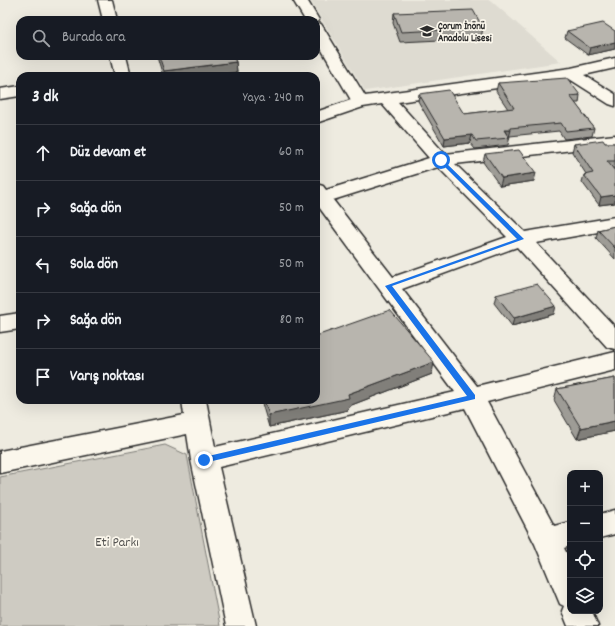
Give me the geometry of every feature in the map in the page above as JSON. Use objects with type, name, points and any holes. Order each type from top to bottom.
[{"type":"street","points":[[105,0],[109,16]]},
{"type":"street","points":[[300,0],[310,16]]},
{"type":"street","points":[[320,34],[360,102]]},
{"type":"street","points":[[119,60],[122,72]]},
{"type":"street","points":[[320,117],[360,102],[572,73],[615,63]]},
{"type":"street","points":[[572,73],[615,101]]},
{"type":"street","points":[[0,94],[16,92]]},
{"type":"street","points":[[386,98],[441,160],[521,239],[615,341]]},
{"type":"street","points":[[320,193],[441,160],[615,140]]},
{"type":"street","points":[[320,194],[472,397],[559,537],[567,578]]},
{"type":"street","points":[[388,286],[521,239],[615,223]]},
{"type":"street","points":[[0,324],[16,322]]},
{"type":"street","points":[[204,460],[472,397],[615,361]]},
{"type":"street","points":[[0,462],[196,411],[204,460],[241,626]]},
{"type":"street","points":[[603,525],[615,522]]},
{"type":"street","points":[[578,614],[583,626]]},
{"type":"shaded area","name":"Çorum İnönü Anadolu Lisesi","points":[[310,0],[490,0],[561,62],[365,91]]},
{"type":"green space","name":"Eti Parkı","points":[[165,445],[187,455],[220,626],[0,626],[0,477]]},
{"type":"building","points":[[473,10],[483,28],[401,32],[394,13]]},
{"type":"building","points":[[603,23],[615,31],[615,42],[590,48],[567,31]]},
{"type":"building","points":[[160,60],[235,60],[236,62],[164,71]]},
{"type":"building","points":[[567,78],[580,95],[570,96],[594,128],[566,131],[561,123],[510,128],[511,130],[504,130],[509,138],[476,141],[472,135],[445,138],[419,94],[449,90],[464,114],[514,108],[498,83]]},
{"type":"building","points":[[603,140],[605,143],[615,143],[615,161],[607,161],[615,171],[615,195],[601,197],[584,175],[593,173],[574,144]]},
{"type":"building","points":[[519,150],[536,173],[502,178],[485,154]]},
{"type":"building","points":[[615,226],[615,248],[598,230]]},
{"type":"building","points":[[537,284],[556,306],[514,318],[496,295]]},
{"type":"building","points":[[390,310],[434,362],[348,394],[349,398],[269,415],[265,404],[320,404],[320,335]]},
{"type":"building","points":[[615,378],[615,421],[581,428],[557,389]]},
{"type":"place","name":"Çorum İnönü Anadolu Lisesi","points":[[427,31]]},
{"type":"route","points":[[204,460],[472,397],[388,286],[521,239],[441,160]]}]
